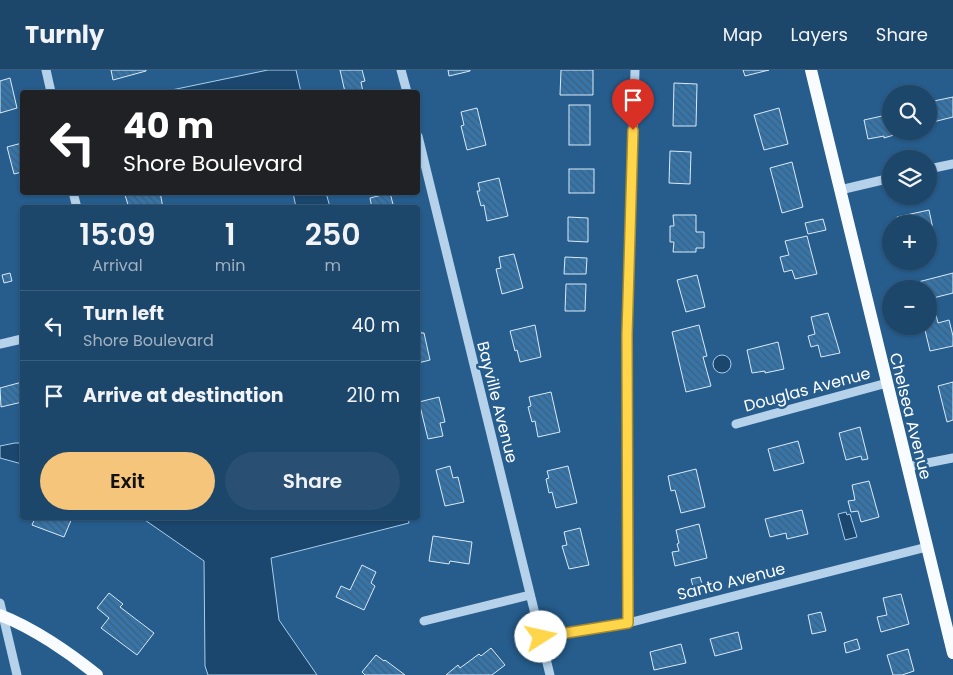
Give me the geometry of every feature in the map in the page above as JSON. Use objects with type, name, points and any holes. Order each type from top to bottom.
[{"type":"main road","name":"Chelsea Avenue","points":[[811,70],[953,652]]},
{"type":"main road","points":[[2,616],[41,636],[81,662],[97,675]]},
{"type":"street","points":[[46,70],[51,90]]},
{"type":"street","points":[[401,70],[406,90]]},
{"type":"street","points":[[628,623],[627,335],[635,70]]},
{"type":"street","name":"Bayville Avenue","points":[[420,144],[550,675]]},
{"type":"street","points":[[937,167],[953,164]]},
{"type":"street","points":[[840,190],[882,180]]},
{"type":"street","points":[[0,344],[20,339]]},
{"type":"street","name":"Douglas Avenue","points":[[736,424],[887,383]]},
{"type":"street","points":[[907,467],[953,458]]},
{"type":"street","name":"Santo Avenue","points":[[541,637],[628,623],[927,547]]},
{"type":"street","points":[[424,621],[530,595]]},
{"type":"street","points":[[0,603],[17,675]]},
{"type":"water","points":[[268,70],[296,70],[301,90],[172,90]]},
{"type":"water","points":[[293,195],[327,195],[329,205],[296,205]]},
{"type":"water","points":[[718,355],[726,355],[731,360],[729,371],[718,373],[713,368],[713,360]]},
{"type":"water","points":[[20,443],[20,463],[0,458],[0,446]]},
{"type":"water","points":[[846,512],[847,515],[850,514],[857,537],[845,540],[838,514]]},
{"type":"water","points":[[145,520],[408,520],[409,523],[271,558],[279,620],[317,675],[208,675],[205,666],[204,561]]},
{"type":"building","points":[[111,70],[146,70],[146,71],[113,80]]},
{"type":"building","points":[[340,70],[362,70],[365,81],[361,82],[363,90],[345,90]]},
{"type":"building","points":[[448,70],[470,70],[470,71],[449,76]]},
{"type":"building","points":[[561,70],[593,70],[593,95],[560,95]]},
{"type":"building","points":[[743,70],[769,70],[745,76]]},
{"type":"building","points":[[10,78],[17,108],[0,113],[0,81]]},
{"type":"building","points":[[674,83],[697,84],[696,126],[673,126]]},
{"type":"building","points":[[953,97],[953,117],[937,121],[937,100]]},
{"type":"building","points":[[569,105],[590,105],[590,145],[569,145]]},
{"type":"building","points":[[477,108],[486,145],[467,150],[461,126],[464,125],[461,112]]},
{"type":"building","points":[[779,108],[788,144],[764,150],[754,115]]},
{"type":"building","points":[[882,116],[882,136],[868,139],[864,120]]},
{"type":"building","points":[[20,144],[20,172],[14,174],[7,147]]},
{"type":"building","points":[[670,151],[691,152],[690,184],[669,183]]},
{"type":"building","points":[[792,162],[803,207],[782,213],[770,168]]},
{"type":"building","points":[[569,169],[594,169],[594,193],[569,193]]},
{"type":"building","points":[[499,178],[508,216],[487,221],[484,205],[481,206],[477,191],[480,191],[478,183]]},
{"type":"building","points":[[125,195],[161,195],[162,205],[128,205]]},
{"type":"building","points":[[391,195],[393,205],[371,205],[370,198]]},
{"type":"building","points":[[929,210],[930,215],[906,215]]},
{"type":"building","points":[[673,215],[696,215],[696,232],[704,232],[704,248],[696,248],[696,252],[673,252],[674,242],[670,242],[670,226],[674,226]]},
{"type":"building","points":[[568,217],[588,218],[588,242],[568,241]]},
{"type":"building","points":[[823,219],[826,230],[808,234],[805,223]]},
{"type":"building","points":[[807,236],[817,274],[795,279],[792,270],[784,272],[780,257],[789,255],[785,241]]},
{"type":"building","points":[[514,254],[523,288],[502,294],[496,269],[501,268],[499,257]]},
{"type":"building","points":[[565,257],[587,258],[586,274],[564,274]]},
{"type":"building","points":[[10,273],[12,281],[4,283],[2,275]]},
{"type":"building","points":[[953,273],[953,293],[937,297],[937,280],[926,280]]},
{"type":"building","points":[[697,275],[705,307],[686,312],[677,280]]},
{"type":"building","points":[[566,284],[586,284],[585,311],[565,311]]},
{"type":"building","points":[[828,313],[840,353],[821,357],[818,345],[811,347],[808,336],[815,334],[811,317]]},
{"type":"building","points":[[937,319],[938,323],[949,320],[953,336],[953,346],[930,351],[926,335],[937,335]]},
{"type":"building","points":[[535,325],[541,357],[520,362],[510,331]]},
{"type":"building","points":[[699,325],[707,356],[703,357],[711,386],[686,392],[672,332]]},
{"type":"building","points":[[420,329],[421,333],[424,333],[430,360],[420,362]]},
{"type":"building","points":[[778,342],[784,369],[765,373],[765,371],[752,373],[747,350]]},
{"type":"building","points":[[953,382],[953,420],[947,422],[938,386]]},
{"type":"building","points":[[20,383],[20,402],[1,407],[0,388]]},
{"type":"building","points":[[551,392],[560,432],[538,437],[535,421],[532,422],[528,407],[531,406],[529,397]]},
{"type":"building","points":[[439,397],[445,422],[440,423],[443,436],[428,439],[420,402]]},
{"type":"building","points":[[860,427],[868,459],[862,460],[861,456],[846,460],[839,433]]},
{"type":"building","points":[[798,441],[804,463],[774,471],[768,449]]},
{"type":"building","points":[[450,466],[453,478],[458,477],[464,502],[445,506],[436,470]]},
{"type":"building","points":[[568,466],[577,503],[556,508],[552,492],[549,493],[546,479],[549,478],[547,471]]},
{"type":"building","points":[[696,469],[705,507],[681,513],[675,490],[671,491],[668,476]]},
{"type":"building","points":[[869,481],[879,517],[861,522],[858,511],[851,512],[848,501],[855,500],[852,485]]},
{"type":"building","points":[[802,510],[808,534],[787,539],[786,533],[770,537],[765,519]]},
{"type":"building","points":[[34,520],[71,520],[64,537],[32,525]]},
{"type":"building","points":[[699,524],[707,558],[675,566],[672,552],[679,551],[676,530]]},
{"type":"building","points":[[580,528],[589,565],[569,569],[562,546],[567,545],[564,532]]},
{"type":"building","points":[[433,536],[472,542],[469,564],[450,561],[449,564],[429,561]]},
{"type":"building","points":[[362,565],[376,572],[371,583],[375,586],[364,610],[336,597],[341,586],[350,590]]},
{"type":"building","points":[[700,577],[702,584],[693,586],[691,579]]},
{"type":"building","points":[[109,593],[123,604],[120,607],[154,633],[137,655],[101,628],[109,618],[97,608]]},
{"type":"building","points":[[901,594],[909,624],[881,632],[877,617],[887,615],[883,598]]},
{"type":"building","points":[[821,612],[826,631],[812,634],[808,615]]},
{"type":"building","points":[[738,632],[742,649],[715,656],[710,639]]},
{"type":"building","points":[[857,639],[860,649],[846,653],[844,643]]},
{"type":"building","points":[[681,644],[686,663],[654,670],[650,652]]},
{"type":"building","points":[[491,648],[505,665],[492,675],[446,675],[458,665],[460,668]]},
{"type":"building","points":[[908,649],[914,671],[902,675],[893,675],[887,655]]},
{"type":"building","points":[[376,655],[405,675],[365,675],[362,672]]},
{"type":"route","points":[[541,637],[628,623],[627,335],[633,130]]}]
